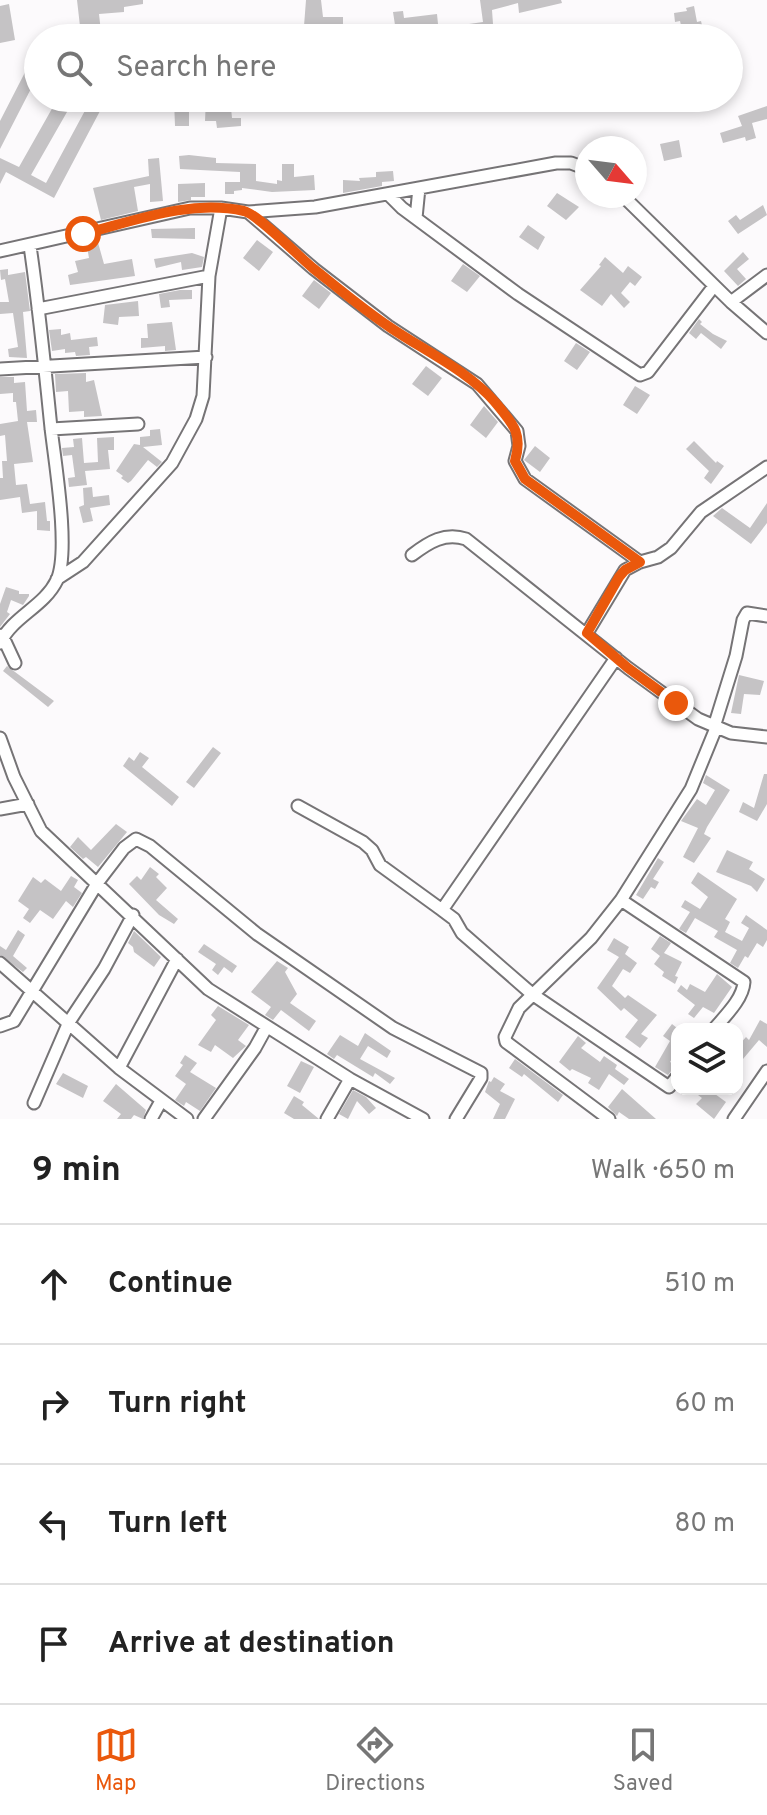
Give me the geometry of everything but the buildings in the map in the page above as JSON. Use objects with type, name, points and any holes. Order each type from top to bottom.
[{"type":"street","points":[[0,251],[190,208],[248,212],[315,207],[556,163],[575,164]]},
{"type":"street","points":[[416,218],[419,188]]},
{"type":"street","points":[[388,194],[518,294],[640,375],[648,372],[714,286]]},
{"type":"street","points":[[15,663],[1,637],[46,595],[57,579],[83,562],[172,463],[196,419],[203,396],[209,276],[221,208]]},
{"type":"street","points":[[635,208],[767,333]]},
{"type":"street","points":[[248,212],[314,269],[388,326],[477,384],[517,431],[519,446],[515,461],[525,479],[640,562]]},
{"type":"street","points":[[30,246],[61,537],[57,579]]},
{"type":"street","points":[[731,302],[767,275]]},
{"type":"street","points":[[38,309],[209,276]]},
{"type":"street","points":[[0,369],[206,357]]},
{"type":"street","points":[[51,429],[138,424]]},
{"type":"street","points":[[587,633],[625,570],[658,557],[671,548],[701,512],[767,467]]},
{"type":"street","points":[[412,555],[426,544],[444,537],[455,535],[466,539],[698,719],[731,733],[767,737]]},
{"type":"street","points":[[609,1119],[506,1042],[507,1031],[519,1008],[591,938],[621,900],[691,789],[715,728],[743,620],[747,613],[767,616]]},
{"type":"street","points":[[442,910],[616,658]]},
{"type":"street","points":[[0,738],[14,777],[41,831],[208,989],[408,1116],[423,1119]]},
{"type":"street","points":[[0,809],[28,804]]},
{"type":"street","points":[[298,806],[363,842],[372,850],[380,865],[454,919],[462,933],[532,994],[669,1087],[671,1084]]},
{"type":"street","points":[[0,1026],[14,1021],[98,882],[124,848],[136,839],[143,841],[257,934],[393,1028],[481,1073],[456,1119]]},
{"type":"street","points":[[621,900],[744,982],[738,999],[719,1023]]},
{"type":"street","points":[[34,1103],[69,1022],[104,969],[133,915]]},
{"type":"street","points":[[119,1068],[177,959]]},
{"type":"street","points":[[0,963],[119,1068],[187,1119]]},
{"type":"street","points":[[204,1119],[266,1028]]},
{"type":"street","points":[[734,1119],[767,1071]]},
{"type":"street","points":[[327,1119],[350,1079]]},
{"type":"street","points":[[151,1119],[161,1101]]},
{"type":"route","points":[[83,234],[190,208],[248,212],[314,269],[388,326],[477,384],[517,431],[519,446],[515,461],[525,479],[640,562],[619,577],[587,633],[676,703]]}]
